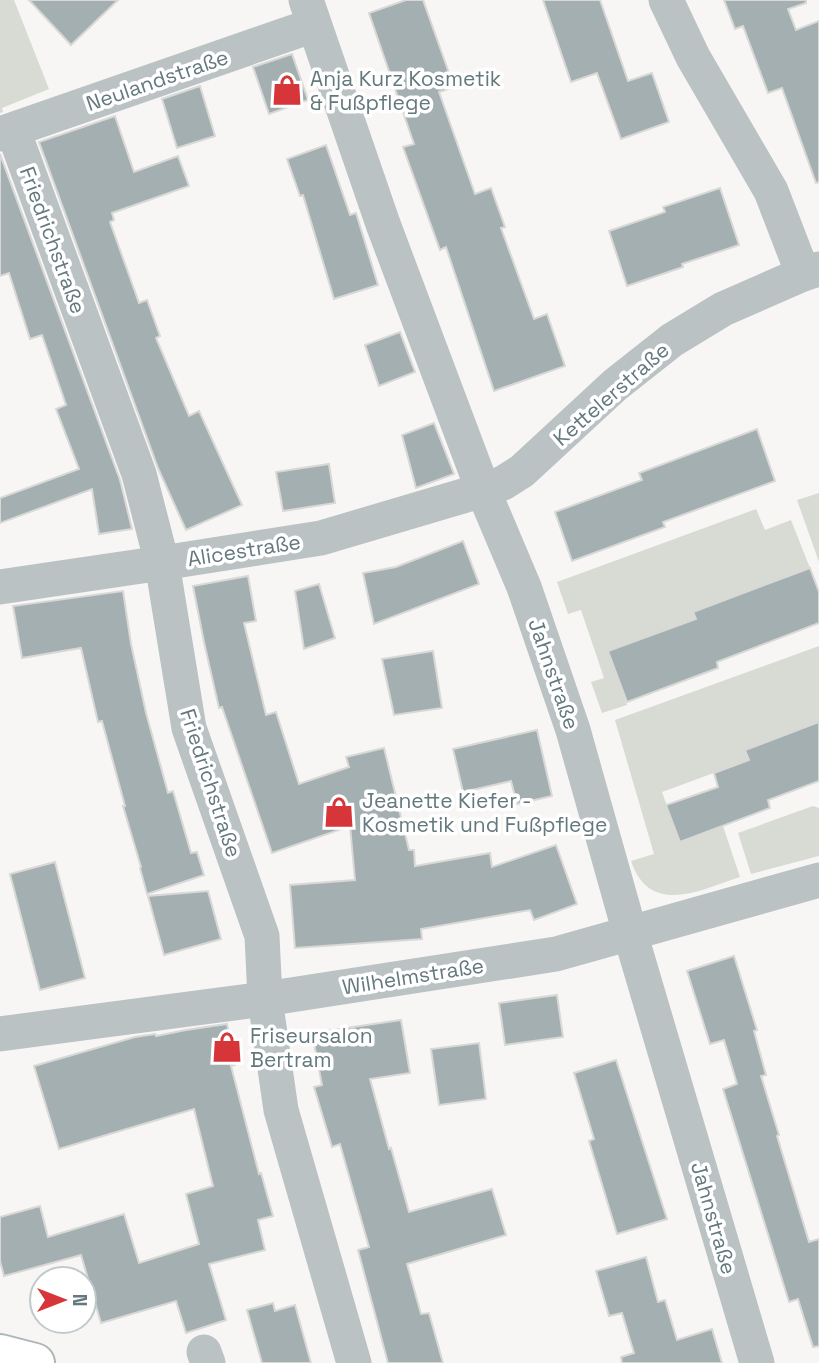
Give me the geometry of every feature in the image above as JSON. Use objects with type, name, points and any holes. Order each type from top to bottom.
[{"type":"main road","points":[[0,1354],[35,1363]]},
{"type":"street","points":[[666,0],[693,57],[771,191],[811,272]]},
{"type":"street","name":"Neulandstraße","points":[[6,132],[310,12]]},
{"type":"street","name":"Jahnstraße","points":[[310,12],[383,224],[483,490],[524,587],[573,730],[757,1363]]},
{"type":"street","name":"Friedrichstraße","points":[[6,132],[139,474],[162,563],[189,728],[262,936],[265,999],[281,1110],[354,1363]]},
{"type":"street","name":"Kettelerstraße","points":[[483,490],[503,483],[522,471],[615,385],[673,340],[723,309],[811,272]]},
{"type":"street","name":"Alicestraße","points":[[0,587],[321,538],[483,490]]},
{"type":"street","name":"Wilhelmstraße","points":[[0,1034],[265,999],[556,954],[819,880]]},
{"type":"shaded area","points":[[0,0],[14,0],[49,89],[2,108],[3,112],[0,113]]},
{"type":"shaded area","points":[[819,493],[819,562],[797,500]]},
{"type":"shaded area","points":[[756,509],[765,530],[791,520],[810,568],[694,612],[696,619],[608,651],[627,705],[602,713],[591,682],[604,678],[581,610],[568,614],[557,582]]},
{"type":"shaded area","points":[[819,646],[819,722],[746,750],[749,760],[662,792],[680,842],[723,826],[740,877],[678,895],[663,894],[650,889],[639,878],[631,861],[654,854],[615,720]]},
{"type":"shaded area","points":[[813,806],[819,808],[819,856],[751,874],[738,833]]},
{"type":"building","points":[[29,0],[118,0],[71,45]]},
{"type":"building","points":[[406,0],[423,0],[454,87],[439,92],[475,194],[491,188],[505,227],[501,228],[534,319],[547,314],[565,366],[494,391],[446,247],[440,250],[403,147],[414,144],[369,13]]},
{"type":"building","points":[[543,0],[600,0],[628,81],[652,73],[669,122],[621,139],[597,73],[571,82]]},
{"type":"building","points":[[724,0],[806,0],[806,3],[788,9],[796,30],[819,21],[819,182],[816,183],[782,88],[768,93],[743,26],[735,29]]},
{"type":"building","points":[[292,54],[308,100],[269,114],[253,67]]},
{"type":"building","points":[[200,86],[215,136],[177,148],[162,99]]},
{"type":"building","points":[[115,116],[134,172],[178,156],[189,186],[112,213],[114,220],[110,222],[139,303],[147,300],[160,336],[156,338],[189,416],[199,411],[242,505],[186,530],[158,468],[39,142]]},
{"type":"building","points":[[326,145],[350,215],[356,213],[378,285],[334,299],[303,195],[300,196],[287,159]]},
{"type":"building","points":[[0,154],[120,480],[132,529],[99,534],[92,489],[0,523],[0,498],[79,469],[56,409],[66,405],[42,335],[30,339],[9,273],[0,276]]},
{"type":"building","points":[[720,188],[739,245],[627,286],[609,231],[665,212],[663,207]]},
{"type":"building","points":[[400,332],[415,372],[379,386],[365,345]]},
{"type":"building","points":[[434,423],[454,474],[416,488],[402,435]]},
{"type":"building","points":[[757,429],[775,481],[663,522],[665,527],[572,561],[555,512],[642,480],[639,473]]},
{"type":"building","points":[[329,464],[335,503],[283,511],[276,472]]},
{"type":"building","points":[[463,541],[479,584],[374,624],[363,573],[396,567]]},
{"type":"building","points":[[810,568],[819,592],[819,623],[717,662],[718,668],[627,702],[608,651],[696,619],[693,612]]},
{"type":"building","points":[[248,576],[256,621],[244,623],[266,715],[276,712],[299,784],[349,767],[346,757],[384,748],[409,850],[414,850],[415,866],[490,853],[492,867],[556,845],[577,904],[534,920],[530,910],[421,929],[422,939],[295,948],[290,885],[355,880],[350,826],[272,853],[222,707],[219,708],[193,586]]},
{"type":"building","points":[[319,584],[335,638],[304,649],[295,591]]},
{"type":"building","points":[[123,591],[146,713],[168,793],[173,791],[191,853],[197,852],[204,875],[147,894],[102,721],[98,722],[81,648],[22,658],[13,606]]},
{"type":"building","points":[[433,651],[442,708],[394,715],[382,659]]},
{"type":"building","points":[[819,722],[819,781],[768,800],[770,808],[680,842],[666,805],[718,787],[714,773],[749,760],[745,750]]},
{"type":"building","points":[[537,730],[552,796],[517,804],[511,781],[463,792],[453,749]]},
{"type":"building","points":[[55,862],[85,978],[40,990],[10,874]]},
{"type":"building","points":[[208,891],[221,939],[164,955],[148,896]]},
{"type":"building","points":[[734,956],[757,1030],[754,1031],[766,1075],[761,1076],[779,1135],[777,1136],[809,1242],[819,1239],[819,1346],[813,1347],[798,1299],[789,1302],[723,1089],[737,1084],[724,1040],[710,1044],[687,971]]},
{"type":"building","points":[[557,995],[563,1037],[505,1045],[499,1003]]},
{"type":"building","points":[[401,1020],[410,1073],[370,1079],[409,1212],[492,1189],[506,1235],[407,1264],[421,1314],[429,1313],[443,1363],[388,1363],[358,1250],[369,1247],[340,1144],[332,1147],[314,1087],[322,1085],[312,1033]]},
{"type":"building","points":[[227,1024],[235,1065],[231,1066],[259,1174],[261,1173],[273,1216],[258,1220],[265,1250],[209,1264],[226,1320],[186,1333],[176,1301],[101,1323],[98,1313],[98,1265],[84,1265],[81,1255],[44,1265],[28,1265],[28,1269],[4,1276],[0,1261],[0,1217],[40,1206],[48,1237],[124,1214],[139,1263],[199,1244],[186,1194],[213,1186],[194,1109],[59,1149],[34,1066],[135,1037]]},
{"type":"building","points":[[479,1043],[486,1099],[439,1105],[431,1049]]},
{"type":"building","points":[[616,1060],[667,1219],[617,1234],[589,1141],[594,1139],[574,1073]]},
{"type":"building","points":[[646,1257],[658,1302],[665,1300],[677,1340],[712,1329],[722,1363],[622,1363],[621,1357],[634,1353],[622,1313],[609,1316],[596,1271]]},
{"type":"building","points":[[273,1303],[275,1311],[295,1305],[311,1363],[262,1363],[247,1310]]},
{"type":"place","name":"Anja Kurz Kosmetik & Fußpflege","points":[[287,90]]},
{"type":"place","name":"Jeanette Kiefer - Kosmetik und Fußpflege","points":[[339,812]]},
{"type":"place","name":"Friseursalon Bertram","points":[[227,1047]]}]
